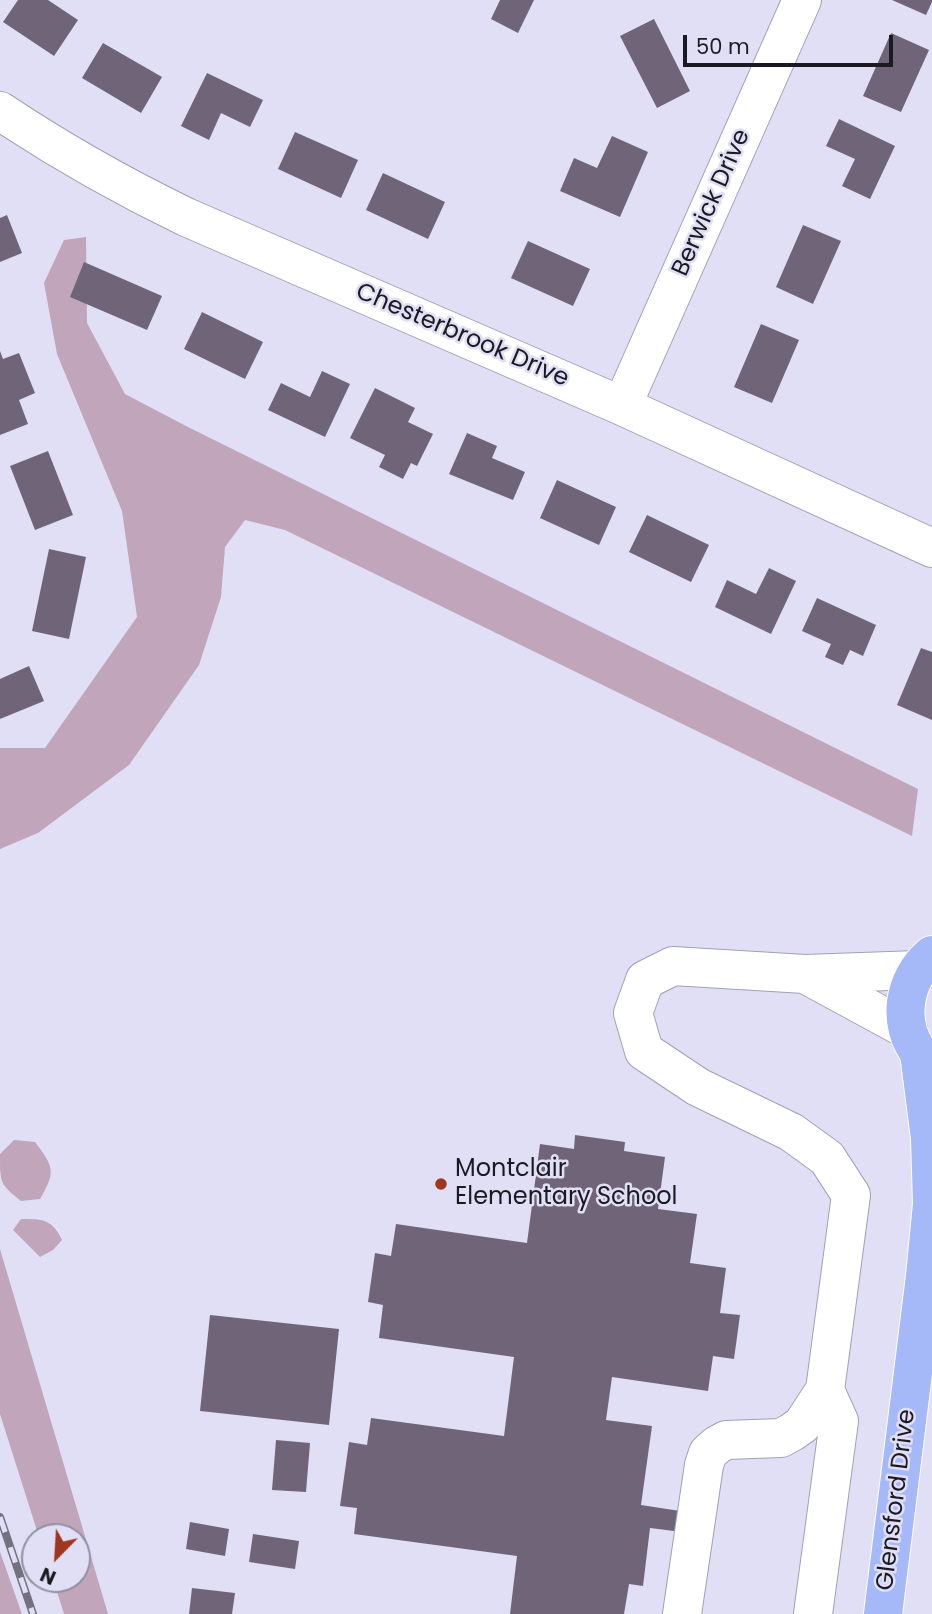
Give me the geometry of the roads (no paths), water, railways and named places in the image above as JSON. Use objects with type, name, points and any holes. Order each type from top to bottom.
[{"type":"main road","name":"Glensford Drive","points":[[883,1614],[932,1204],[930,1138],[920,1050],[905,1009],[908,989],[926,959]]},
{"type":"street","name":"Berwick Drive","points":[[622,406],[803,0]]},
{"type":"street","name":"Chesterbrook Drive","points":[[0,111],[50,144],[151,200],[622,406],[932,548]]},
{"type":"street","points":[[682,1614],[708,1453],[726,1440],[781,1438],[802,1424],[825,1390],[851,1195],[827,1158],[791,1132],[698,1087],[644,1051],[633,1013],[645,980],[673,966],[805,974],[926,959]]},
{"type":"street","points":[[805,974],[920,1050]]},
{"type":"street","points":[[813,1614],[839,1421],[825,1390]]},
{"type":"railway","points":[[0,1517],[33,1614]]},
{"type":"place","name":"Montclair Elementary School","points":[[441,1184]]}]
